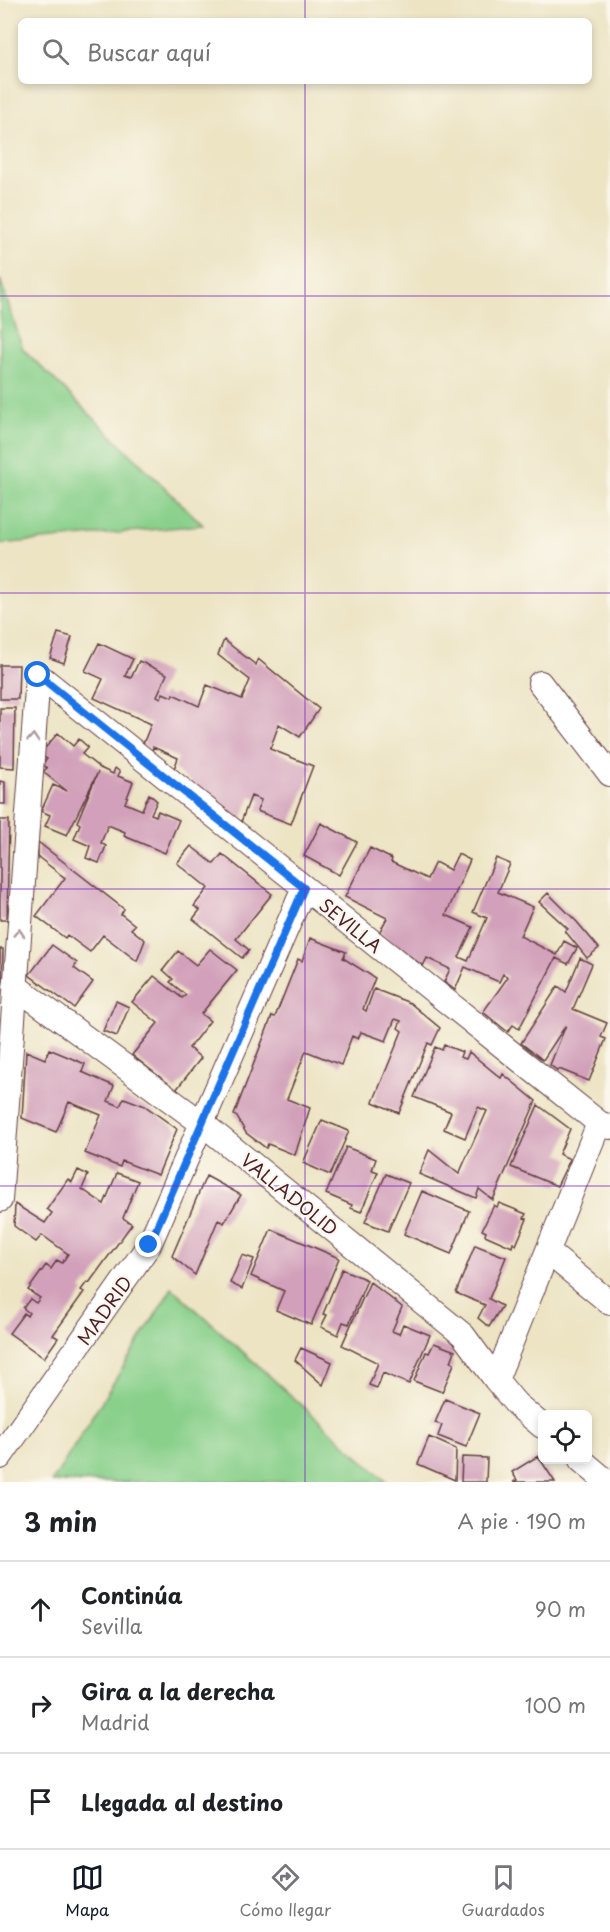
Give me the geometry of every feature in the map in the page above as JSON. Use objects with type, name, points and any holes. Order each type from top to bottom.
[{"type":"street","name":"SEVILLA","points":[[15,986],[38,675],[605,1125]]},
{"type":"street","points":[[540,683],[610,774]]},
{"type":"street","name":"MADRID","points":[[0,1457],[149,1245],[304,888]]},
{"type":"street","name":"VALLADOLID","points":[[15,986],[203,1124],[463,1335],[516,1404],[538,1422]]},
{"type":"street","points":[[0,1200],[15,986]]},
{"type":"street","points":[[496,1380],[548,1252],[605,1125]]},
{"type":"street","points":[[548,1252],[610,1303]]},
{"type":"street","points":[[586,1464],[607,1482]]},
{"type":"green space","points":[[0,279],[23,349],[203,525],[0,544]]},
{"type":"green space","points":[[172,1288],[387,1482],[52,1482]]},
{"type":"building","points":[[58,633],[72,637],[64,663],[50,658]]},
{"type":"building","points":[[224,640],[256,665],[258,659],[319,709],[300,737],[279,724],[270,749],[313,766],[291,824],[257,811],[261,800],[251,796],[241,822],[174,769],[178,758],[153,747],[152,751],[143,744],[151,724],[94,698],[103,679],[85,671],[99,643],[133,659],[125,676],[131,678],[139,661],[167,674],[157,696],[161,698],[163,693],[172,697],[173,694],[199,706],[207,685],[242,699],[250,680],[218,655]]},
{"type":"building","points":[[0,665],[19,665],[18,699],[0,699]]},
{"type":"building","points":[[0,708],[15,708],[14,768],[0,767]]},
{"type":"building","points":[[58,733],[73,746],[79,739],[88,747],[82,754],[100,768],[113,774],[115,768],[120,772],[118,776],[133,782],[125,803],[142,810],[149,794],[157,801],[151,814],[156,816],[158,811],[179,820],[165,853],[124,836],[125,832],[108,825],[101,843],[106,846],[99,863],[86,858],[90,846],[74,839],[80,824],[77,822],[98,772],[67,835],[45,826],[50,815],[41,811],[53,785],[67,791],[43,772],[47,768],[42,764],[47,759],[40,754]]},
{"type":"building","points":[[0,781],[5,782],[5,804],[0,804]]},
{"type":"building","points":[[0,820],[9,820],[7,920],[0,920]]},
{"type":"building","points":[[321,823],[357,842],[339,875],[304,856]]},
{"type":"building","points":[[38,842],[124,909],[121,914],[135,925],[131,929],[145,940],[137,961],[103,935],[90,952],[67,935],[65,938],[36,916],[65,878],[38,857]]},
{"type":"building","points":[[191,846],[214,864],[222,854],[272,894],[236,939],[249,950],[242,958],[193,919],[200,910],[194,906],[208,888],[177,863]]},
{"type":"building","points":[[370,848],[392,859],[391,862],[427,879],[435,862],[450,870],[458,854],[470,860],[446,915],[473,927],[459,957],[468,961],[487,918],[473,912],[496,858],[510,864],[498,892],[533,907],[520,936],[557,955],[564,941],[577,948],[568,964],[556,958],[519,1029],[513,1025],[508,1032],[483,1012],[508,977],[503,974],[499,982],[465,967],[455,990],[444,982],[450,969],[427,958],[423,966],[379,933],[387,918],[345,897]]},
{"type":"building","points":[[548,893],[599,948],[587,958],[565,931],[568,929],[539,902]]},
{"type":"building","points":[[310,938],[346,952],[343,958],[375,978],[363,1009],[366,1011],[374,989],[410,1003],[440,1028],[432,1045],[428,1043],[399,1113],[373,1102],[402,1031],[398,1028],[401,1021],[395,1019],[386,1041],[361,1032],[358,1039],[352,1036],[341,1065],[306,1051],[287,1099],[310,1108],[295,1155],[268,1144],[266,1148],[246,1133],[234,1115],[272,1016],[275,1017],[298,959],[302,961]]},
{"type":"building","points":[[52,945],[77,963],[74,968],[93,982],[74,1008],[29,975]]},
{"type":"building","points":[[0,949],[3,949],[2,989],[0,989]]},
{"type":"building","points":[[210,949],[237,970],[201,1014],[210,1021],[189,1048],[201,1058],[176,1090],[132,1055],[158,1023],[132,1002],[154,976],[182,998],[186,995],[170,982],[173,979],[163,970],[178,951],[196,965]]},
{"type":"building","points":[[580,958],[592,964],[573,1009],[607,1023],[601,1037],[606,1039],[589,1081],[559,1069],[558,1071],[550,1065],[566,1025],[543,1060],[521,1043],[558,986],[566,992]]},
{"type":"building","points":[[116,1001],[129,1007],[117,1036],[103,1031]]},
{"type":"building","points":[[444,1045],[462,1052],[460,1057],[466,1059],[469,1052],[501,1078],[503,1074],[536,1101],[493,1200],[479,1189],[476,1198],[419,1174],[429,1150],[459,1174],[487,1111],[478,1107],[465,1138],[444,1129],[451,1112],[414,1097],[435,1047],[442,1050]]},
{"type":"building","points":[[49,1049],[85,1064],[82,1072],[114,1086],[108,1101],[120,1106],[124,1098],[145,1106],[177,1129],[158,1175],[122,1161],[120,1167],[85,1153],[101,1115],[69,1102],[56,1132],[22,1118],[26,1051],[45,1059]]},
{"type":"building","points":[[538,1105],[570,1129],[559,1154],[570,1159],[557,1186],[511,1167]]},
{"type":"building","points":[[322,1120],[349,1131],[330,1175],[303,1163]]},
{"type":"building","points":[[346,1147],[376,1159],[372,1170],[378,1172],[361,1212],[351,1208],[352,1205],[326,1194]]},
{"type":"building","points":[[78,1170],[88,1175],[82,1189],[104,1204],[117,1173],[138,1181],[123,1218],[132,1224],[89,1283],[87,1282],[81,1290],[84,1292],[53,1335],[58,1338],[44,1358],[9,1333],[24,1313],[27,1316],[29,1313],[23,1308],[30,1299],[36,1303],[40,1298],[28,1290],[46,1265],[51,1269],[57,1260],[62,1263],[68,1254],[42,1235],[36,1242],[14,1226],[15,1204],[45,1223],[52,1213],[47,1209],[68,1179],[72,1182]]},
{"type":"building","points":[[386,1174],[409,1183],[388,1231],[365,1222]]},
{"type":"building","points":[[206,1176],[241,1195],[224,1223],[218,1220],[195,1275],[172,1256]]},
{"type":"building","points":[[422,1191],[469,1211],[451,1254],[404,1234]]},
{"type":"building","points":[[499,1203],[526,1214],[524,1218],[527,1219],[516,1245],[513,1243],[512,1247],[485,1235],[486,1232],[482,1230],[494,1205],[497,1207]]},
{"type":"building","points":[[271,1229],[339,1258],[311,1325],[276,1310],[284,1291],[251,1276]]},
{"type":"building","points":[[475,1245],[506,1257],[489,1299],[502,1306],[489,1327],[478,1318],[485,1305],[456,1293]]},
{"type":"building","points":[[242,1255],[254,1259],[242,1289],[230,1283]]},
{"type":"building","points":[[342,1269],[367,1280],[349,1324],[343,1322],[338,1335],[321,1327],[327,1315],[323,1314]]},
{"type":"building","points":[[370,1282],[402,1307],[392,1331],[399,1334],[403,1324],[430,1335],[409,1384],[383,1373],[377,1388],[369,1385],[378,1363],[342,1345]]},
{"type":"building","points":[[434,1343],[455,1351],[451,1362],[454,1364],[442,1392],[414,1381],[426,1352],[429,1353]]},
{"type":"building","points":[[301,1348],[332,1362],[323,1385],[295,1360]]},
{"type":"building","points":[[445,1399],[480,1413],[466,1447],[438,1436],[442,1425],[435,1423]]},
{"type":"building","points":[[429,1437],[456,1449],[455,1480],[418,1464]]},
{"type":"building","points":[[538,1456],[538,1464],[543,1464],[555,1482],[513,1482],[517,1480],[512,1472]]},
{"type":"building","points":[[462,1457],[487,1458],[486,1482],[461,1482]]},
{"type":"route","points":[[38,675],[304,888],[149,1245]]}]
